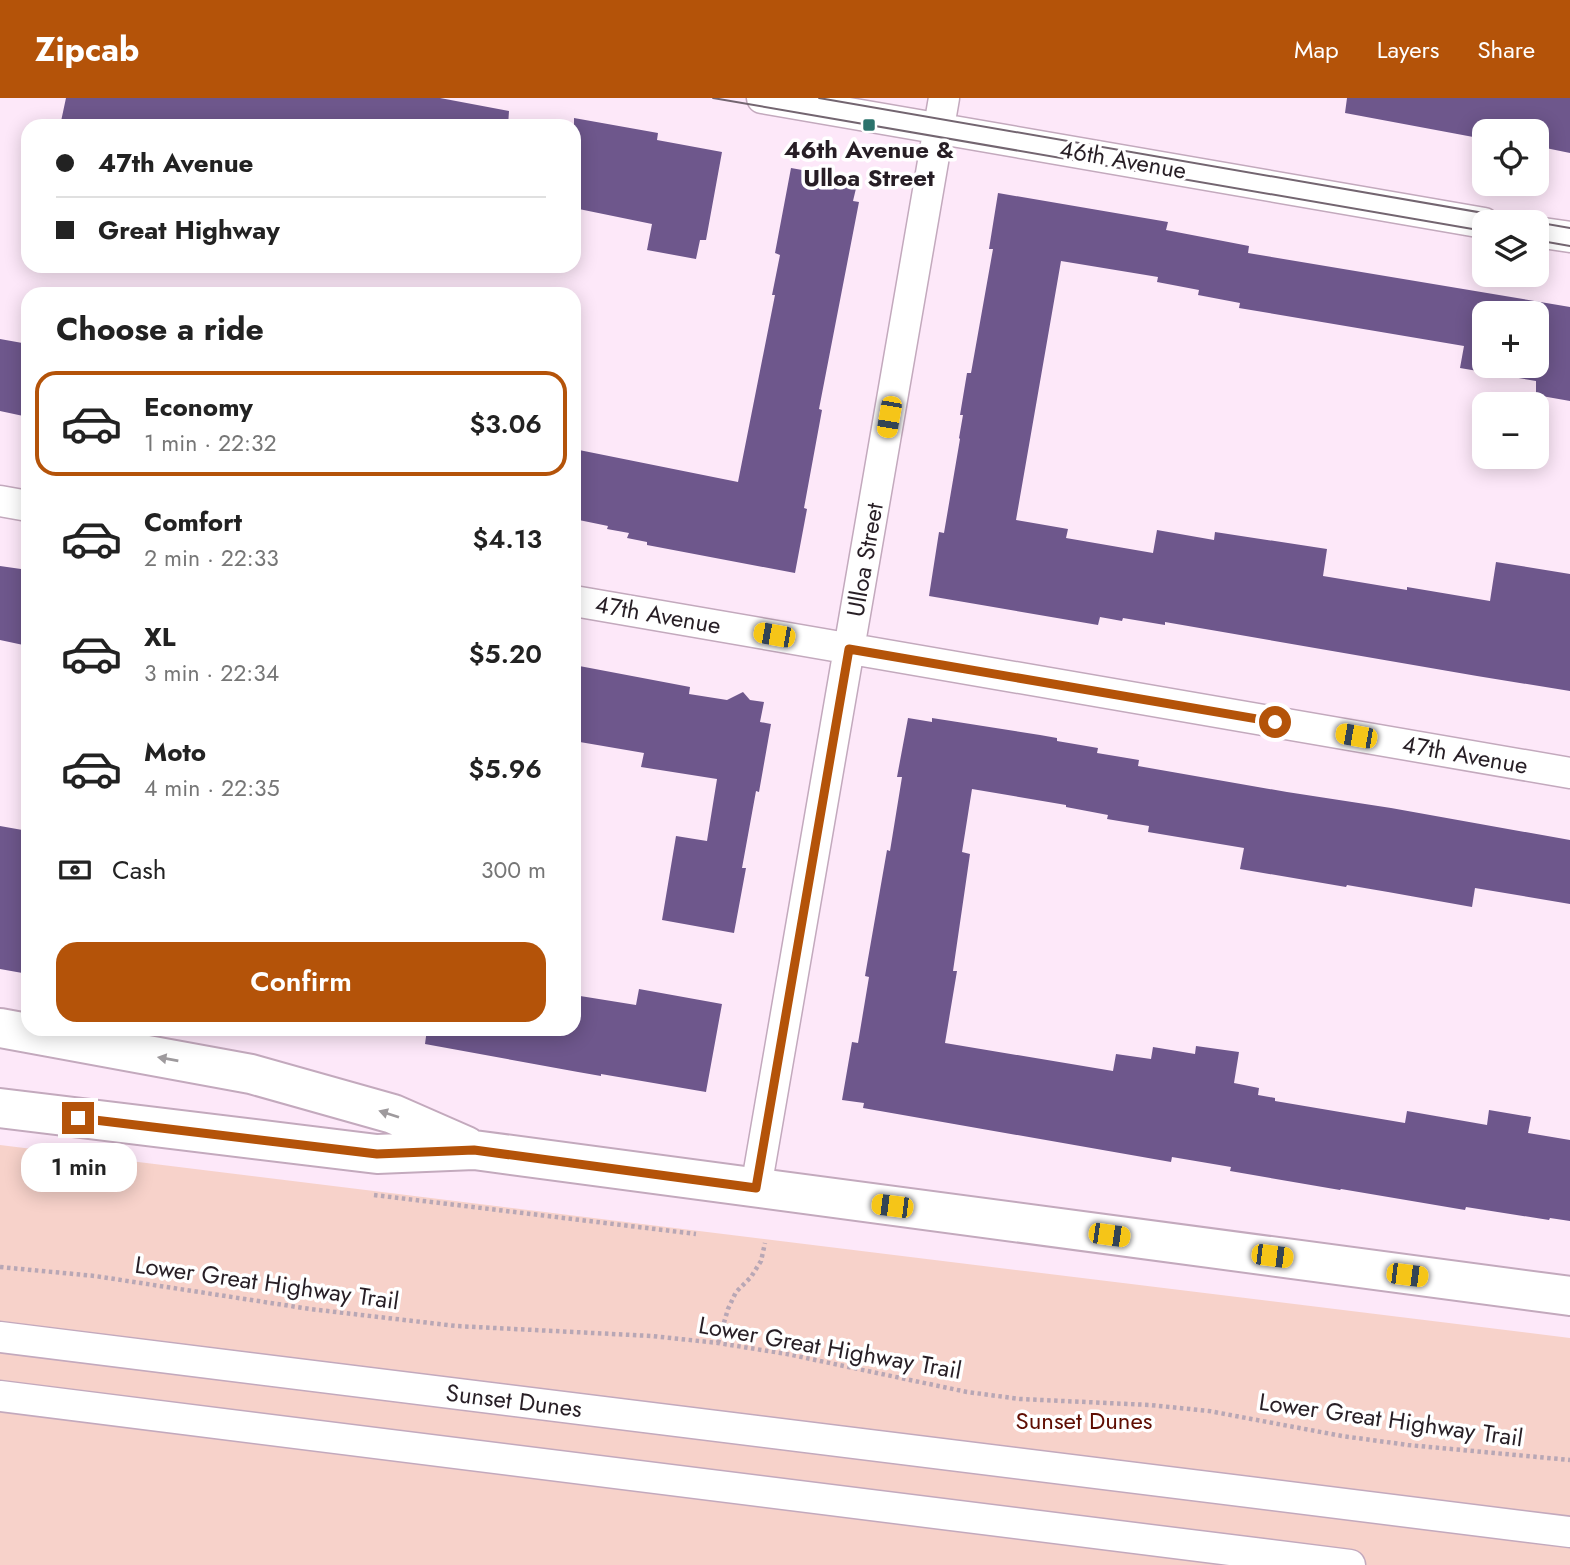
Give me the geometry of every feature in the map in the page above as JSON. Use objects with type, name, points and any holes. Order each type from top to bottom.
[{"type":"street","name":"46th Avenue","points":[[762,98],[1472,221]]},
{"type":"street","name":"Ulloa Street","points":[[756,1188],[944,98]]},
{"type":"street","points":[[1549,234],[1570,237]]},
{"type":"street","points":[[0,502],[21,505]]},
{"type":"street","name":"47th Avenue","points":[[581,602],[1570,773]]},
{"type":"street","points":[[0,1028],[21,1032]]},
{"type":"street","points":[[44,1036],[251,1074],[393,1114],[474,1150]]},
{"type":"street","points":[[0,1108],[377,1154],[474,1150],[1570,1296]]},
{"type":"street","name":"Sunset Dunes","points":[[0,1337],[1570,1532]]},
{"type":"street","points":[[0,1396],[1350,1565]]},
{"type":"path","points":[[718,1343],[728,1309],[736,1292],[751,1277],[761,1261],[765,1243]]},
{"type":"path","name":"Lower Great Highway Trail","points":[[0,1267],[95,1276],[310,1309],[431,1323],[652,1336],[718,1343],[1020,1399],[1209,1411],[1342,1436],[1408,1445],[1570,1460]]},
{"type":"green space","name":"Sunset Dunes","points":[[0,1145],[1570,1338],[1570,1565],[0,1565]]},
{"type":"building","points":[[66,98],[440,98],[509,111],[508,119],[62,119]]},
{"type":"building","points":[[1347,98],[1570,98],[1570,153],[1549,149],[1549,119],[1472,119],[1472,137],[1345,113]]},
{"type":"building","points":[[581,119],[658,133],[657,140],[722,152],[706,240],[700,240],[696,259],[647,250],[652,224],[581,209]]},
{"type":"building","points":[[791,168],[858,180],[853,201],[859,202],[819,409],[822,410],[795,573],[647,545],[647,542],[627,538],[629,533],[581,520],[581,450],[738,482],[775,295],[772,295],[780,255],[775,253]]},
{"type":"building","points":[[998,193],[1168,222],[1166,230],[1249,246],[1248,253],[1534,301],[1472,301],[1472,370],[1460,368],[1464,346],[1239,308],[1240,303],[1198,295],[1199,290],[1157,282],[1158,277],[1061,261],[1016,520],[1068,529],[1066,538],[1153,553],[1157,530],[1214,540],[1215,532],[1327,549],[1323,576],[1490,601],[1496,562],[1570,574],[1570,691],[1165,622],[1165,625],[1100,617],[1098,625],[929,596],[939,532],[944,533],[960,439],[963,415],[960,415],[967,373],[971,373],[993,249],[989,249]]},
{"type":"building","points":[[1549,303],[1570,307],[1570,401],[1549,397],[1549,392],[1536,392],[1536,381],[1518,378],[1549,378]]},
{"type":"building","points":[[0,339],[21,343],[21,416],[0,411]]},
{"type":"building","points":[[0,566],[21,569],[21,644],[0,640]]},
{"type":"building","points":[[581,666],[690,687],[689,694],[727,700],[743,692],[750,700],[764,702],[760,722],[771,724],[742,868],[746,868],[734,933],[662,920],[676,836],[707,841],[717,779],[641,767],[644,753],[581,742]]},
{"type":"building","points":[[908,718],[932,722],[932,718],[1057,738],[1057,741],[1098,748],[1097,753],[1139,760],[1138,766],[1570,840],[1570,904],[1475,888],[1472,907],[1240,869],[1244,848],[1148,832],[1149,826],[1107,819],[1108,815],[972,789],[962,852],[970,854],[953,971],[957,971],[945,1043],[1113,1071],[1116,1054],[1151,1059],[1153,1047],[1195,1054],[1196,1046],[1239,1052],[1234,1083],[1259,1088],[1258,1095],[1275,1098],[1275,1101],[1405,1123],[1407,1111],[1487,1125],[1489,1110],[1531,1117],[1528,1133],[1570,1140],[1570,1221],[1466,1207],[1465,1210],[1340,1190],[1230,1171],[1231,1167],[1172,1157],[1171,1162],[863,1108],[864,1103],[842,1100],[852,1042],[858,1043],[869,977],[865,976],[887,850],[890,851],[902,777],[897,777]]},
{"type":"building","points":[[0,826],[21,830],[21,973],[0,969]]},
{"type":"building","points":[[639,989],[722,1004],[706,1092],[425,1044],[426,1036],[581,1036],[581,996],[636,1005]]},
{"type":"tram line","points":[[713,98],[1472,229]]},
{"type":"tram line","points":[[819,98],[1570,228]]},
{"type":"tram line","points":[[1549,242],[1570,246]]},
{"type":"place","name":"46th Avenue & Ulloa Street","points":[[869,125]]},
{"type":"route","points":[[78,1118],[377,1154],[474,1150],[756,1188],[849,649],[1275,722]]}]
